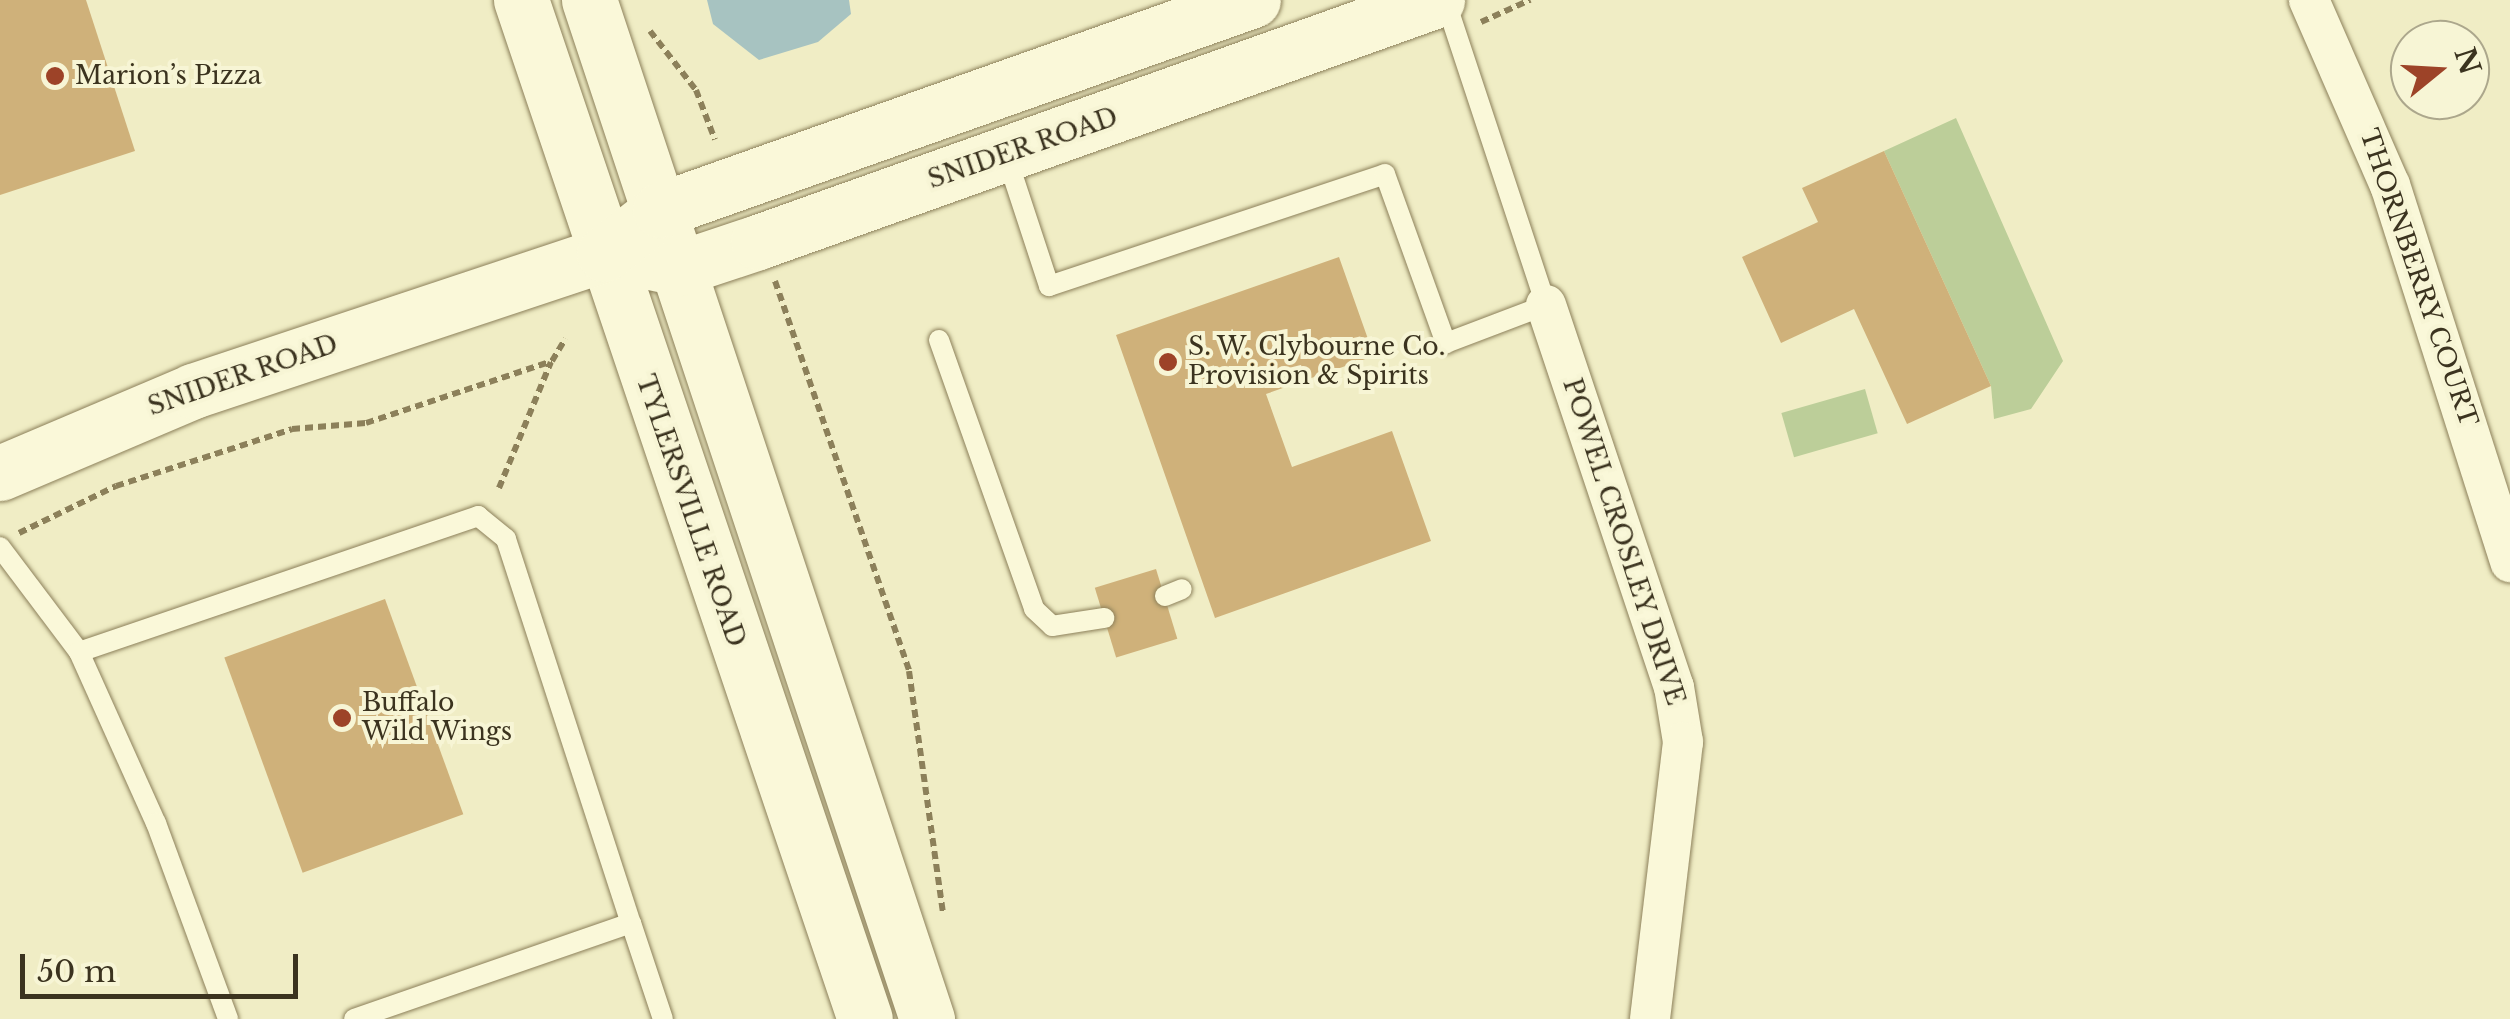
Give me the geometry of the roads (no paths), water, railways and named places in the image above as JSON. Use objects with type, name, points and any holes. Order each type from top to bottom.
[{"type":"street","name":"TYLERSVILLE ROAD","points":[[520,0],[866,1019]]},
{"type":"street","points":[[589,0],[927,1019]]},
{"type":"street","name":"SNIDER ROAD","points":[[0,472],[192,392],[604,254],[660,210],[1253,0]]},
{"type":"street","name":"SNIDER ROAD","points":[[604,254],[680,268],[1437,0]]},
{"type":"street","name":"THORNBERRY COURT","points":[[2309,0],[2390,185],[2510,562]]},
{"type":"street","name":"POWEL CROSLEY DRIVE","points":[[1546,305],[1674,687],[1683,742],[1650,1019]]},
{"type":"lane","points":[[1006,155],[1049,286],[1386,174],[1446,343],[1546,305],[1445,0]]},
{"type":"lane","points":[[940,340],[1034,609],[1052,626],[1104,618]]},
{"type":"lane","points":[[79,652],[478,516],[506,539],[663,1019]]},
{"type":"lane","points":[[0,545],[79,652],[156,822],[228,1019]]},
{"type":"lane","points":[[354,1019],[631,923]]},
{"type":"water","points":[[707,0],[849,0],[851,14],[818,42],[759,60],[713,24]]},
{"type":"place","name":"Marion’s Pizza","points":[[55,76]]},
{"type":"place","name":"S. W. Clybourne Co. Provision & Spirits","points":[[1168,362]]},
{"type":"place","name":"Buffalo Wild Wings","points":[[342,718]]}]
